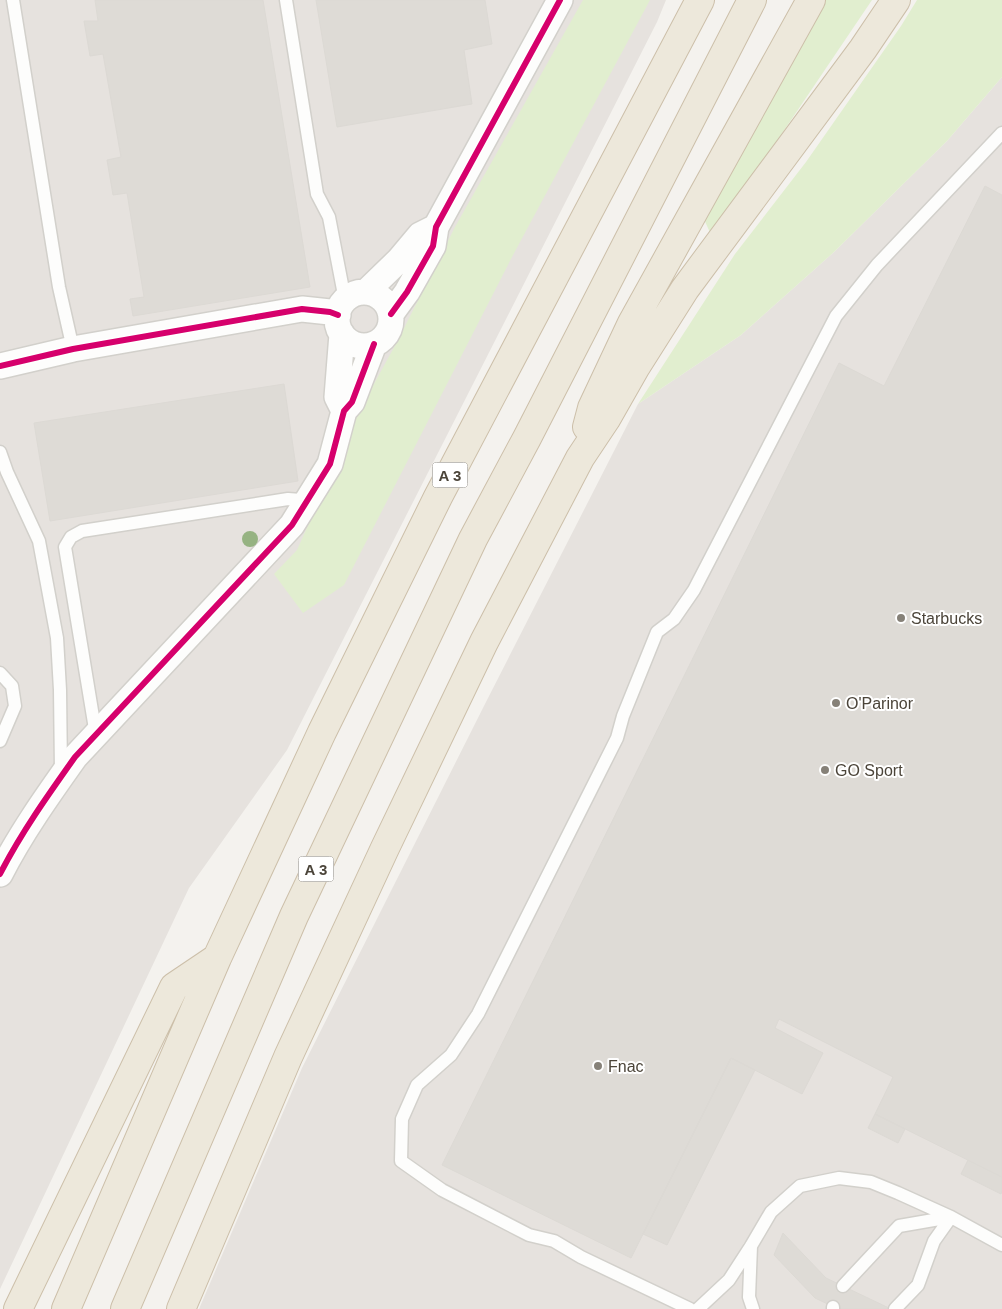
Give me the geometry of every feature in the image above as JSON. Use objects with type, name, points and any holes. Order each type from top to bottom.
[{"type":"highway","name":"A 3","points":[[66,1309],[217,958],[322,732],[434,505],[700,0]]},
{"type":"highway","name":"A 3","points":[[125,1309],[294,916],[473,539],[527,438],[752,0]]},
{"type":"highway","points":[[580,458],[592,408],[632,323],[812,0]]},
{"type":"highway","points":[[181,1309],[288,1058],[385,848],[484,642],[580,458],[606,419],[635,368],[685,289],[863,49],[896,0]]},
{"type":"highway","points":[[18,1309],[174,987],[217,958]]},
{"type":"street","points":[[391,314],[407,292],[433,246],[436,227],[560,0]]},
{"type":"street","points":[[344,411],[337,398],[348,310],[399,260],[420,235],[436,227]]},
{"type":"street","points":[[0,366],[73,349],[302,308],[330,312],[348,310],[375,294],[388,306],[391,314],[388,332],[374,344],[356,344],[348,340],[348,310]]},
{"type":"street","points":[[0,874],[9,856],[74,757],[292,526],[330,464],[344,411],[352,402],[374,344]]},
{"type":"lane","points":[[13,0],[59,286],[73,349]]},
{"type":"lane","points":[[286,0],[317,194],[329,217],[348,310]]},
{"type":"lane","points":[[690,1309],[581,1257],[554,1241],[529,1235],[442,1190],[401,1161],[402,1120],[418,1085],[451,1055],[478,1014],[618,738],[623,716],[657,632],[674,619],[694,590],[836,316],[877,265],[1002,133]]},
{"type":"lane","points":[[0,452],[7,472],[39,541],[57,638],[61,776]]},
{"type":"lane","points":[[96,735],[65,547],[71,537],[82,531],[288,499],[301,500],[306,503]]},
{"type":"lane","points":[[0,673],[12,686],[15,706],[0,741]]},
{"type":"lane","points":[[698,1309],[729,1280],[771,1212],[800,1186],[839,1178],[871,1182],[951,1217],[1002,1245]]},
{"type":"lane","points":[[843,1286],[899,1226],[951,1217]]},
{"type":"lane","points":[[896,1309],[918,1285],[934,1241],[951,1217]]},
{"type":"lane","points":[[751,1246],[749,1297],[753,1309]]},
{"type":"shaded area","points":[[0,0],[666,0],[657,22],[287,750],[189,888],[0,1289]]},
{"type":"shaded area","points":[[1002,77],[1002,1309],[199,1309],[302,1068],[638,404],[741,335],[834,252],[947,141]]},
{"type":"green space","points":[[583,0],[650,0],[512,257],[344,585],[303,613],[274,574],[297,550],[359,411],[397,342],[455,227]]},
{"type":"green space","points":[[821,0],[872,0],[712,237],[703,217]]},
{"type":"green space","points":[[917,0],[1002,0],[1002,77],[947,141],[834,252],[741,335],[638,404],[735,254],[806,162]]},
{"type":"building","points":[[95,0],[263,0],[310,287],[133,316],[130,299],[144,297],[127,193],[113,195],[107,160],[121,157],[103,54],[90,56],[84,21],[98,21]]},
{"type":"building","points":[[316,0],[485,0],[492,44],[464,50],[472,104],[337,127]]},
{"type":"building","name":"O'Parinor","points":[[985,186],[1002,195],[1002,1177],[875,1114],[893,1077],[779,1019],[775,1028],[823,1053],[802,1094],[731,1058],[631,1258],[442,1165],[839,363],[884,386]]},
{"type":"building","points":[[284,384],[298,481],[50,521],[34,423]]},
{"type":"building","points":[[731,1058],[755,1070],[667,1245],[643,1234]]},
{"type":"building","points":[[875,1114],[905,1129],[898,1143],[868,1128]]},
{"type":"building","points":[[968,1160],[1002,1177],[1001,1194],[961,1174]]},
{"type":"building","points":[[783,1233],[826,1278],[891,1309],[838,1309],[815,1298],[774,1255]]},
{"type":"cycle path","points":[[391,314],[407,292],[433,246],[436,227],[560,0]]},
{"type":"cycle path","points":[[0,366],[73,349],[302,309],[330,312],[338,315]]},
{"type":"cycle path","points":[[0,874],[26,829],[75,757],[292,525],[330,464],[344,411],[352,402],[374,344]]},
{"type":"place","name":"Starbucks","points":[[901,618]]},
{"type":"place","name":"O'Parinor","points":[[836,703]]},
{"type":"place","name":"GO Sport","points":[[825,770]]},
{"type":"place","name":"Fnac","points":[[598,1066]]}]
